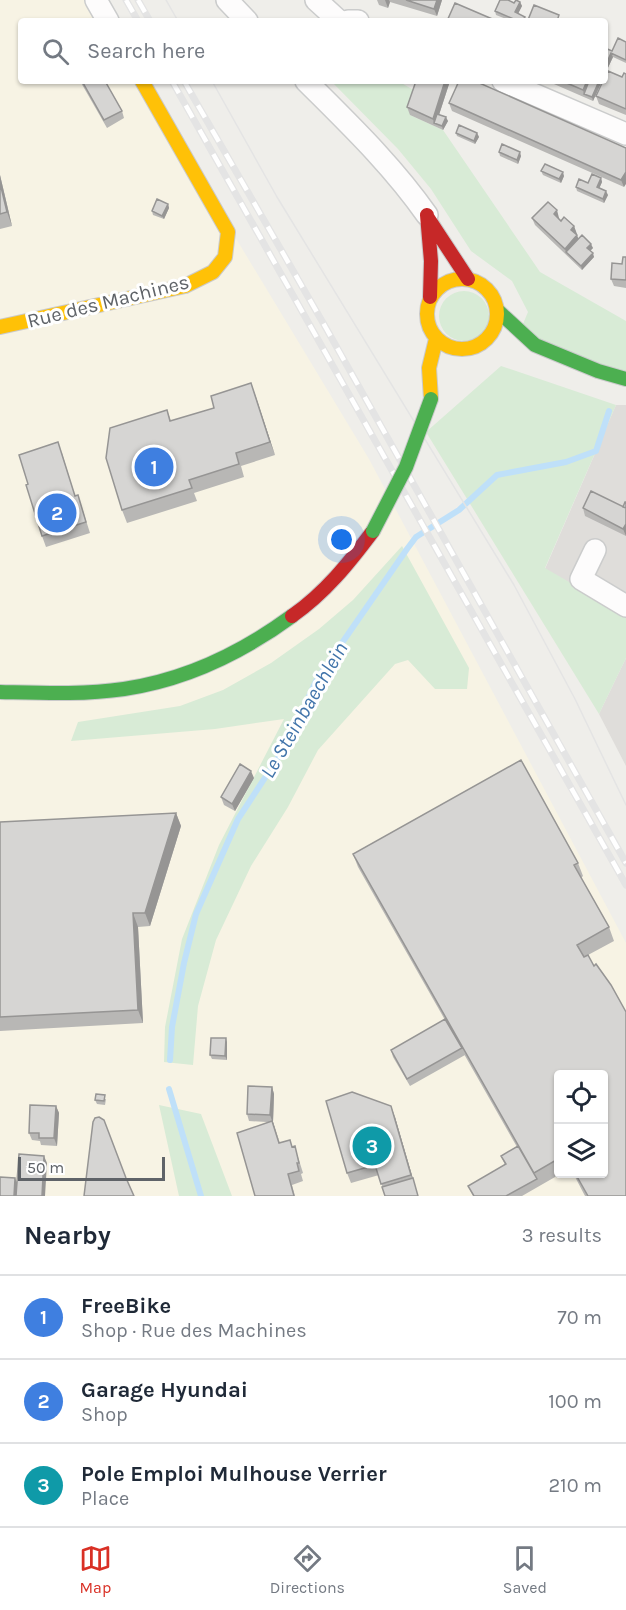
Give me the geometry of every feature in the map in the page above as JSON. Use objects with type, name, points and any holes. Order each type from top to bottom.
[{"type":"street","points":[[96,0],[106,18]]},
{"type":"street","points":[[227,0],[244,18]]},
{"type":"street","points":[[316,0],[336,18]]},
{"type":"street","name":"Rue des Machines","points":[[0,327],[185,286],[213,272],[225,257],[228,232],[144,84]]},
{"type":"street","points":[[309,84],[381,156],[406,185],[468,279]]},
{"type":"street","points":[[510,84],[626,134]]},
{"type":"street","points":[[427,215],[431,261],[430,297],[426,319],[430,330],[445,346],[455,349],[496,346]]},
{"type":"street","points":[[430,297],[446,282],[468,279],[478,283],[494,299],[497,310],[493,331],[486,340],[472,348],[453,366]]},
{"type":"street","points":[[497,310],[535,345],[598,371],[626,379]]},
{"type":"street","points":[[431,399],[429,368],[436,339]]},
{"type":"street","points":[[514,346],[535,345]]},
{"type":"street","points":[[0,692],[76,693],[141,687],[185,674],[223,658],[257,639],[314,598],[341,572],[373,531],[413,454],[431,399],[442,382]]},
{"type":"street","points":[[595,550],[581,579],[626,606]]},
{"type":"shaded area","points":[[0,0],[92,0],[103,18],[18,18],[18,84],[143,84],[369,459],[626,943],[626,1196],[0,1196]]},
{"type":"shaded area","points":[[616,405],[626,405],[626,615],[545,569]]},
{"type":"shaded area","points":[[626,658],[626,766],[599,714]]},
{"type":"green space","points":[[334,84],[403,84],[417,92],[410,115],[443,130],[540,272],[626,321],[626,379],[520,331],[528,312],[512,281],[471,251],[431,189],[398,149]]},
{"type":"green space","points":[[464,291],[482,298],[489,316],[482,334],[464,341],[446,334],[439,316],[446,298]]},
{"type":"green space","points":[[501,366],[616,405],[545,568],[626,615],[626,658],[599,714],[426,432]]},
{"type":"green space","points":[[402,546],[469,668],[467,689],[435,689],[408,660],[395,664],[318,750],[288,807],[251,866],[216,940],[198,1006],[193,1065],[164,1062],[165,1027],[182,939],[219,845],[284,719],[215,729],[71,741],[78,722],[180,706],[223,690],[271,663],[319,629],[353,600]]},
{"type":"green space","points":[[159,1105],[201,1114],[232,1196],[179,1196]]},
{"type":"building","points":[[406,0],[437,0],[434,9]]},
{"type":"building","points":[[500,0],[514,3],[516,0],[520,2],[515,12],[525,17],[511,18],[495,11]]},
{"type":"building","points":[[455,3],[490,18],[448,18]]},
{"type":"building","points":[[534,5],[559,15],[558,18],[529,18]]},
{"type":"building","points":[[618,38],[626,42],[626,60],[611,53],[608,60],[608,49],[612,51]]},
{"type":"building","points":[[608,71],[622,77],[624,73],[626,74],[626,109],[596,96],[602,84],[608,84]]},
{"type":"building","points":[[84,84],[107,84],[122,111],[104,120]]},
{"type":"building","points":[[415,84],[444,84],[433,119],[407,107]]},
{"type":"building","points":[[458,84],[482,84],[626,148],[626,172],[621,180],[449,103]]},
{"type":"building","points":[[569,84],[586,84],[583,90]]},
{"type":"building","points":[[588,84],[598,84],[592,97],[584,94]]},
{"type":"building","points":[[437,114],[446,117],[442,126],[434,123]]},
{"type":"building","points":[[459,125],[477,133],[474,141],[456,133]]},
{"type":"building","points":[[502,144],[520,152],[517,160],[499,152]]},
{"type":"building","points":[[545,164],[563,172],[559,179],[541,171]]},
{"type":"building","points":[[592,174],[601,178],[597,187],[606,191],[603,199],[576,187],[579,179],[588,183]]},
{"type":"building","points":[[0,183],[7,212],[0,214]]},
{"type":"building","points":[[157,199],[168,204],[162,216],[152,211]]},
{"type":"building","points":[[548,202],[557,210],[554,214],[561,221],[564,217],[574,226],[571,230],[577,235],[565,249],[532,218]]},
{"type":"building","points":[[582,235],[591,244],[587,248],[593,253],[581,266],[566,252]]},
{"type":"building","points":[[623,257],[626,257],[626,280],[611,279],[612,263],[622,264]]},
{"type":"building","points":[[251,383],[270,442],[236,453],[239,464],[189,480],[192,488],[122,510],[106,458],[110,428],[167,410],[170,421],[214,408],[211,396]]},
{"type":"building","points":[[58,442],[86,522],[42,536],[19,455]]},
{"type":"building","points":[[591,491],[626,508],[626,524],[623,529],[583,508]]},
{"type":"building","points":[[521,760],[578,863],[574,865],[609,927],[577,945],[584,957],[588,955],[594,966],[596,964],[626,1012],[626,1196],[588,1196],[578,1178],[608,1178],[608,1070],[554,1070],[554,1161],[534,1173],[353,854]]},
{"type":"building","points":[[240,764],[251,771],[232,804],[221,797]]},
{"type":"building","points":[[176,813],[145,913],[133,913],[138,1010],[0,1017],[0,822]]},
{"type":"building","points":[[445,1019],[462,1048],[407,1079],[391,1050]]},
{"type":"building","points":[[211,1038],[226,1038],[225,1056],[210,1055]]},
{"type":"building","points":[[248,1086],[272,1087],[270,1115],[247,1114]]},
{"type":"building","points":[[352,1092],[391,1106],[411,1175],[381,1184],[375,1165],[347,1173],[326,1101]]},
{"type":"building","points":[[96,1094],[105,1095],[104,1101],[95,1100]]},
{"type":"building","points":[[30,1105],[56,1106],[54,1138],[39,1138],[39,1133],[29,1133]]},
{"type":"building","points":[[99,1117],[104,1120],[134,1196],[84,1196],[93,1122]]},
{"type":"building","points":[[272,1121],[279,1143],[290,1140],[292,1147],[295,1146],[299,1171],[288,1174],[294,1196],[255,1196],[237,1133]]},
{"type":"building","points":[[518,1146],[537,1179],[506,1196],[474,1196],[468,1186],[506,1164],[501,1156]]},
{"type":"building","points":[[19,1154],[44,1156],[42,1196],[16,1196]]},
{"type":"building","points":[[0,1177],[15,1178],[14,1196],[0,1196]]},
{"type":"building","points":[[413,1178],[418,1196],[385,1196],[382,1187]]},
{"type":"waterway","name":"Le Steinbaechlein","points":[[170,1060],[172,1027],[196,914],[238,819],[287,744],[317,679],[416,537],[459,510],[497,475],[566,462],[596,451],[609,411]]},
{"type":"waterway","name":"Le Steinbaechlein","points":[[169,1089],[201,1196]]},
{"type":"tram line","points":[[166,0],[176,18]]},
{"type":"tram line","points":[[214,84],[277,197],[514,585],[575,699],[626,805]]},
{"type":"railway","points":[[126,0],[136,18]]},
{"type":"railway","points":[[138,0],[148,18]]},
{"type":"railway","points":[[174,84],[626,885]]},
{"type":"railway","points":[[186,84],[326,328],[626,863]]},
{"type":"traffic: fast","points":[[497,310],[535,345],[598,371],[626,379]]},
{"type":"traffic: fast","points":[[373,531],[406,467],[431,399]]},
{"type":"traffic: fast","points":[[0,692],[93,692],[147,685],[213,663],[254,641],[292,616]]},
{"type":"traffic: slow","points":[[0,327],[185,286],[213,272],[225,257],[228,232],[144,84]]},
{"type":"traffic: slow","points":[[455,279],[469,279],[482,285],[491,294],[497,307],[497,314],[495,327],[487,339],[469,349],[455,349],[442,343],[433,334],[427,321],[427,307],[433,294],[442,285],[455,279]]},
{"type":"traffic: slow","points":[[431,399],[429,368],[436,339]]},
{"type":"traffic: jam","points":[[427,215],[431,261],[430,297]]},
{"type":"traffic: jam","points":[[428,218],[468,279]]},
{"type":"traffic: jam","points":[[292,616],[336,577],[373,531]]},
{"type":"place","name":"FreeBike","points":[[154,467]]},
{"type":"place","name":"Garage Hyundai","points":[[57,513]]},
{"type":"place","name":"Pole Emploi Mulhouse Verrier","points":[[372,1146]]}]
